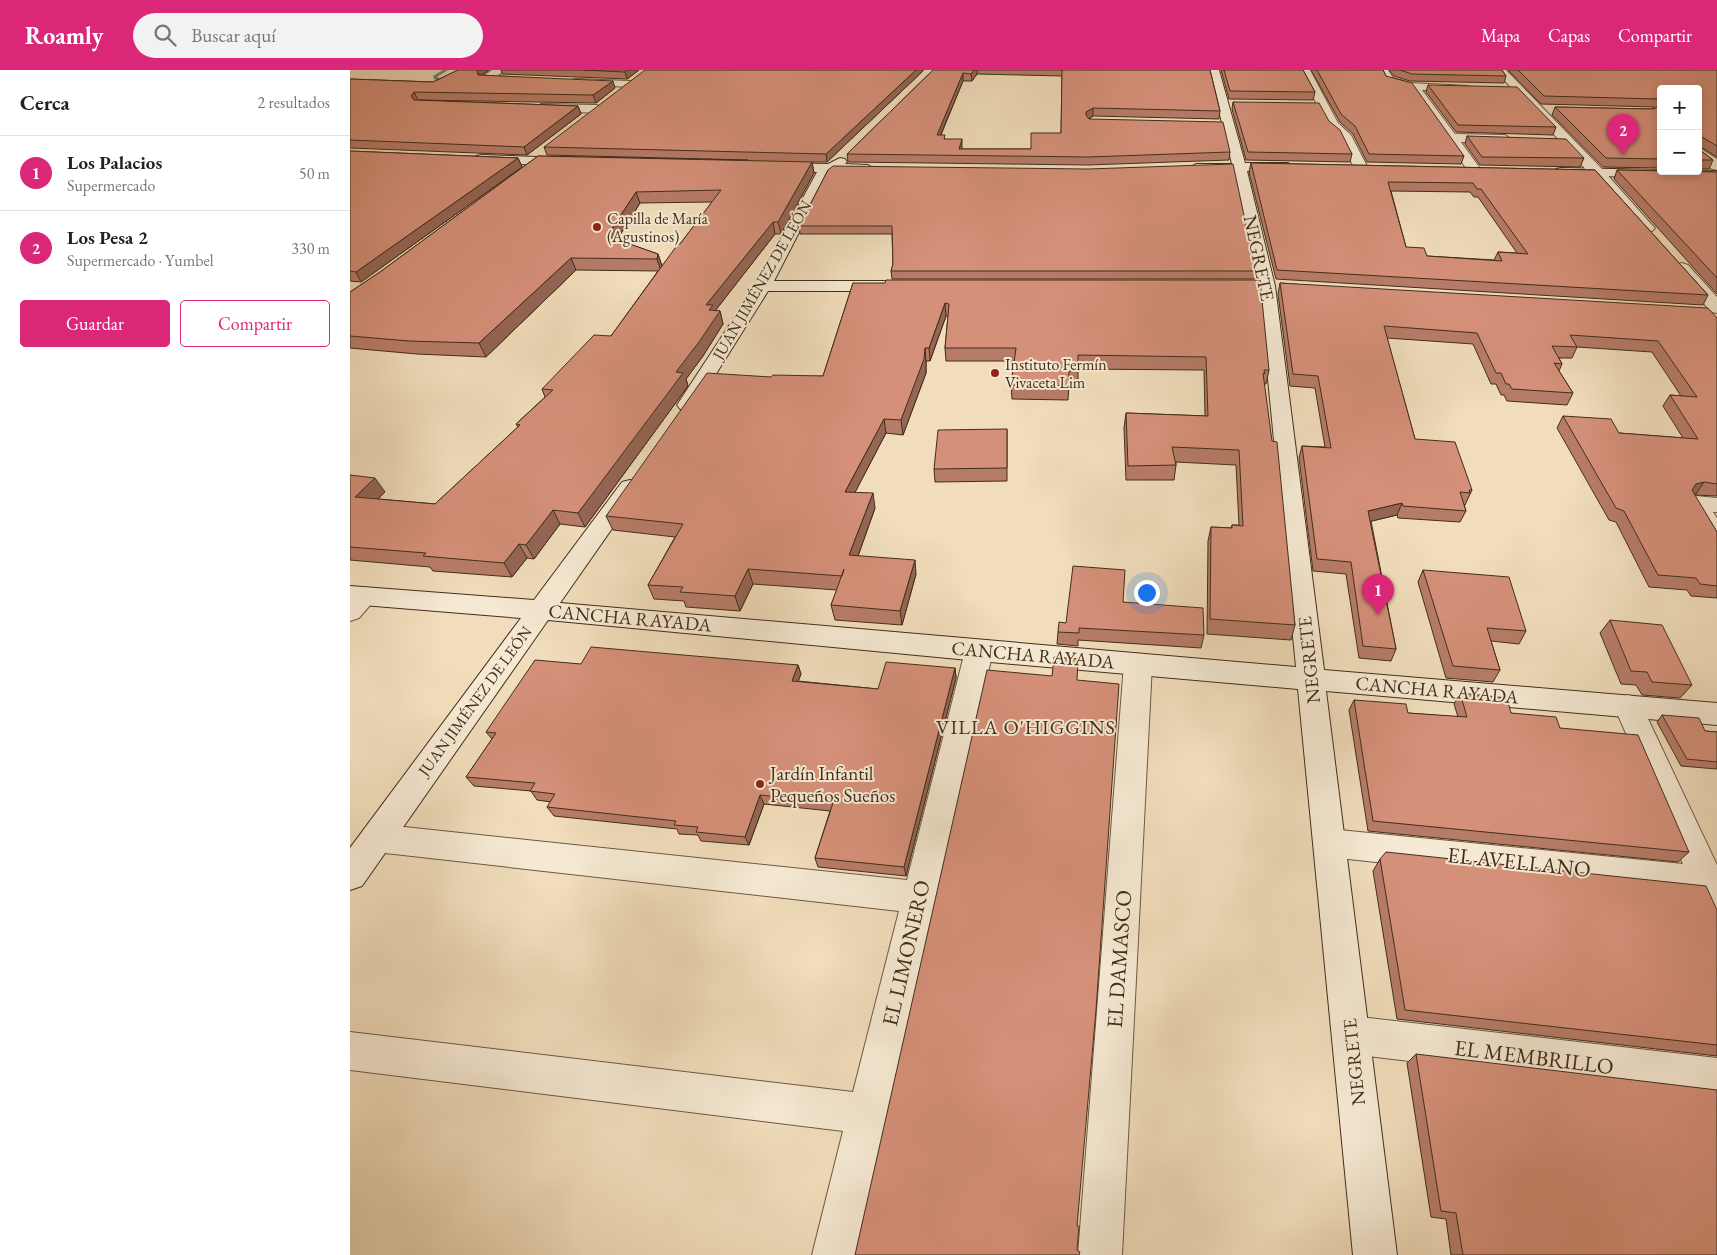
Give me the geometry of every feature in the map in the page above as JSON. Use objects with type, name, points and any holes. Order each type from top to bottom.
[{"type":"street","points":[[500,70],[486,78],[532,81]]},
{"type":"street","name":"NEGRETE","points":[[1214,70],[1222,104],[1224,125],[1239,166],[1267,287],[1375,1255]]},
{"type":"street","points":[[1305,70],[1319,106],[1333,125],[1345,134],[1366,169],[1342,168]]},
{"type":"street","points":[[1383,70],[1389,80],[1412,86],[1474,88]]},
{"type":"street","points":[[1500,70],[1511,89],[1538,110],[1598,173],[1654,237]]},
{"type":"street","points":[[581,121],[643,75]]},
{"type":"street","points":[[561,82],[630,84]]},
{"type":"street","points":[[1412,86],[1451,138],[1480,171],[1456,170]]},
{"type":"street","points":[[1222,104],[1237,104]]},
{"type":"street","points":[[529,107],[597,109]]},
{"type":"street","points":[[1538,110],[1556,110]]},
{"type":"street","points":[[1451,138],[1518,139]]},
{"type":"street","points":[[1553,140],[1567,141]]},
{"type":"street","points":[[520,176],[536,164],[534,158],[550,145]]},
{"type":"street","name":"JUAN JIMÉNEZ DE LEÓN","points":[[674,423],[723,351],[762,286],[822,174],[850,152]]},
{"type":"street","points":[[1702,154],[1717,166]]},
{"type":"street","points":[[467,158],[583,163]]},
{"type":"street","points":[[1184,168],[1239,166],[1302,167]]},
{"type":"street","points":[[760,167],[878,169]]},
{"type":"street","points":[[1551,172],[1717,175]]},
{"type":"street","points":[[1673,258],[1717,308]]},
{"type":"street","points":[[762,286],[901,286]]},
{"type":"street","points":[[1698,312],[1717,313]]},
{"type":"street","name":"JUAN JIMÉNEZ DE LEÓN","points":[[350,875],[643,469]]},
{"type":"street","points":[[1717,505],[1696,503],[1717,538]]},
{"type":"street","name":"CANCHA RAYADA","points":[[355,601],[542,610],[979,651],[1717,714]]},
{"type":"street","name":"EL LIMONERO","points":[[834,1255],[979,651]]},
{"type":"street","name":"EL DAMASCO","points":[[1100,1255],[1138,664]]},
{"type":"street","points":[[1628,706],[1713,892]]},
{"type":"street","points":[[376,838],[920,897]]},
{"type":"street","name":"EL AVELLANO","points":[[1329,843],[1713,892]]},
{"type":"street","name":"EL MEMBRILLO","points":[[1351,1035],[1717,1078]]},
{"type":"street","points":[[350,1051],[868,1114]]},
{"type":"building","points":[[458,70],[477,70],[478,75],[613,81],[593,95],[414,92],[411,96],[414,100],[578,106],[524,147],[350,140],[350,79],[433,82]]},
{"type":"building","points":[[583,70],[627,70],[625,72]]},
{"type":"building","points":[[645,70],[916,70],[826,154],[544,147]]},
{"type":"building","points":[[933,70],[974,70],[971,74],[963,73],[937,135],[945,135],[944,139],[962,139],[959,149],[1031,149],[1031,133],[1061,133],[1062,70],[1210,70],[1220,111],[1093,108],[1086,112],[1086,115],[1089,119],[1223,122],[1230,152],[1088,157],[847,154]]},
{"type":"building","points":[[1224,70],[1303,70],[1315,92],[1230,91]]},
{"type":"building","points":[[1317,70],[1383,70],[1386,76],[1412,83],[1464,156],[1369,154],[1355,126],[1341,114]]},
{"type":"building","points":[[1400,70],[1502,70],[1506,76],[1412,74]]},
{"type":"building","points":[[1518,70],[1717,70],[1717,146],[1702,137],[1702,85],[1657,85],[1657,99],[1544,96]]},
{"type":"building","points":[[1428,85],[1517,87],[1556,127],[1458,125]]},
{"type":"building","points":[[1233,102],[1319,103],[1329,121],[1340,130],[1352,154],[1248,152]]},
{"type":"building","points":[[1555,107],[1652,109],[1657,107],[1657,159],[1606,158]]},
{"type":"building","points":[[1467,136],[1566,139],[1584,158],[1482,157]]},
{"type":"building","points":[[350,151],[518,158],[356,272],[350,271]]},
{"type":"building","points":[[1702,152],[1713,160],[1702,160]]},
{"type":"building","points":[[538,156],[812,162],[778,222],[773,222],[706,305],[713,305],[709,310],[720,311],[676,372],[683,373],[578,513],[553,510],[526,545],[519,544],[504,563],[423,556],[426,553],[350,547],[350,475],[375,478],[355,497],[435,504],[520,425],[516,424],[553,390],[542,389],[594,335],[611,336],[678,244],[680,244],[721,190],[636,192],[607,236],[658,254],[657,259],[571,258],[479,343],[409,341],[350,336],[350,292]]},
{"type":"building","points":[[1251,163],[1595,170],[1708,295],[1277,270]],"holes":[[[1388,182],[1473,183],[1477,189],[1481,189],[1528,254],[1498,252],[1502,261],[1427,256],[1424,248],[1406,247]]]},
{"type":"building","points":[[1233,164],[1256,271],[891,271],[893,264],[892,226],[799,226],[828,170],[833,166],[1088,169]]},
{"type":"building","points":[[1617,170],[1657,171],[1657,175],[1702,175],[1702,172],[1717,172],[1717,278]]},
{"type":"building","points":[[886,280],[1260,280],[1269,370],[1264,370],[1265,374],[1263,373],[1272,441],[1277,442],[1295,625],[1210,619],[1211,527],[1232,528],[1232,525],[1243,526],[1239,450],[1172,447],[1176,465],[1128,466],[1126,413],[1208,416],[1206,357],[1078,355],[1078,371],[1069,371],[1069,386],[1011,385],[1016,348],[945,348],[949,304],[945,303],[929,348],[925,348],[924,359],[901,420],[884,419],[845,492],[873,493],[849,555],[915,560],[900,611],[831,605],[841,576],[748,569],[735,596],[680,592],[683,587],[648,585],[683,524],[606,516],[707,373],[771,377],[773,375],[823,376],[853,283],[885,283]]},
{"type":"building","points":[[1280,283],[1708,308],[1717,318],[1717,484],[1704,482],[1696,484],[1692,490],[1717,532],[1717,586],[1700,584],[1696,578],[1658,575],[1624,511],[1616,508],[1563,416],[1611,419],[1619,433],[1698,439],[1670,395],[1697,397],[1658,341],[1570,335],[1577,347],[1552,346],[1562,364],[1554,363],[1573,393],[1512,389],[1509,384],[1506,384],[1501,373],[1496,373],[1477,333],[1384,326],[1415,439],[1455,442],[1472,490],[1469,490],[1470,493],[1460,492],[1466,511],[1403,506],[1402,503],[1368,511],[1396,649],[1363,646],[1351,562],[1317,559],[1302,446],[1331,448],[1318,376],[1293,374]]},
{"type":"building","points":[[1007,429],[1007,468],[934,469],[938,430]]},
{"type":"building","points":[[1073,566],[1125,570],[1123,602],[1203,608],[1204,635],[1079,628],[1079,633],[1058,632],[1059,622],[1066,623]]},
{"type":"building","points":[[1423,570],[1509,577],[1526,631],[1487,628],[1500,670],[1453,666]]},
{"type":"building","points":[[1610,620],[1662,625],[1692,685],[1652,682],[1647,672],[1631,671]]},
{"type":"building","points":[[591,647],[798,665],[792,681],[878,689],[886,662],[955,668],[904,867],[815,858],[833,803],[760,795],[745,837],[696,832],[698,827],[674,825],[676,821],[547,807],[555,794],[530,791],[535,783],[466,777],[496,733],[486,732],[535,660],[581,664]]},
{"type":"building","points":[[1054,657],[1078,659],[1077,680],[1119,684],[1096,1010],[1077,1226],[1079,1226],[1077,1250],[1080,1252],[1079,1255],[855,1255],[987,670],[1052,676]]},
{"type":"building","points":[[1460,693],[1507,698],[1511,713],[1556,717],[1560,728],[1638,735],[1689,852],[1373,821],[1354,700],[1406,704],[1408,713],[1467,717]]},
{"type":"building","points":[[1662,715],[1699,718],[1705,731],[1717,732],[1717,762],[1687,759]]},
{"type":"building","points":[[1386,852],[1706,886],[1717,910],[1717,1045],[1405,1010],[1380,859]]},
{"type":"building","points":[[1416,1054],[1717,1090],[1717,1255],[1463,1255],[1456,1213],[1441,1211]]},
{"type":"waterway","points":[[439,86],[444,82],[435,78],[435,76],[446,70]]},
{"type":"place","name":"Los Pesa 2","points":[[1623,155]]},
{"type":"place","name":"Capilla de María (Agustinos)","points":[[597,227]]},
{"type":"place","name":"Instituto Fermín Vivaceta Lim","points":[[995,373]]},
{"type":"place","name":"Los Palacios","points":[[1378,615]]},
{"type":"place","name":"Jardín Infantil Pequeños Sueños","points":[[760,784]]},
{"type":"district","name":"VILLA O'HIGGINS","points":[[1026,727]]}]
